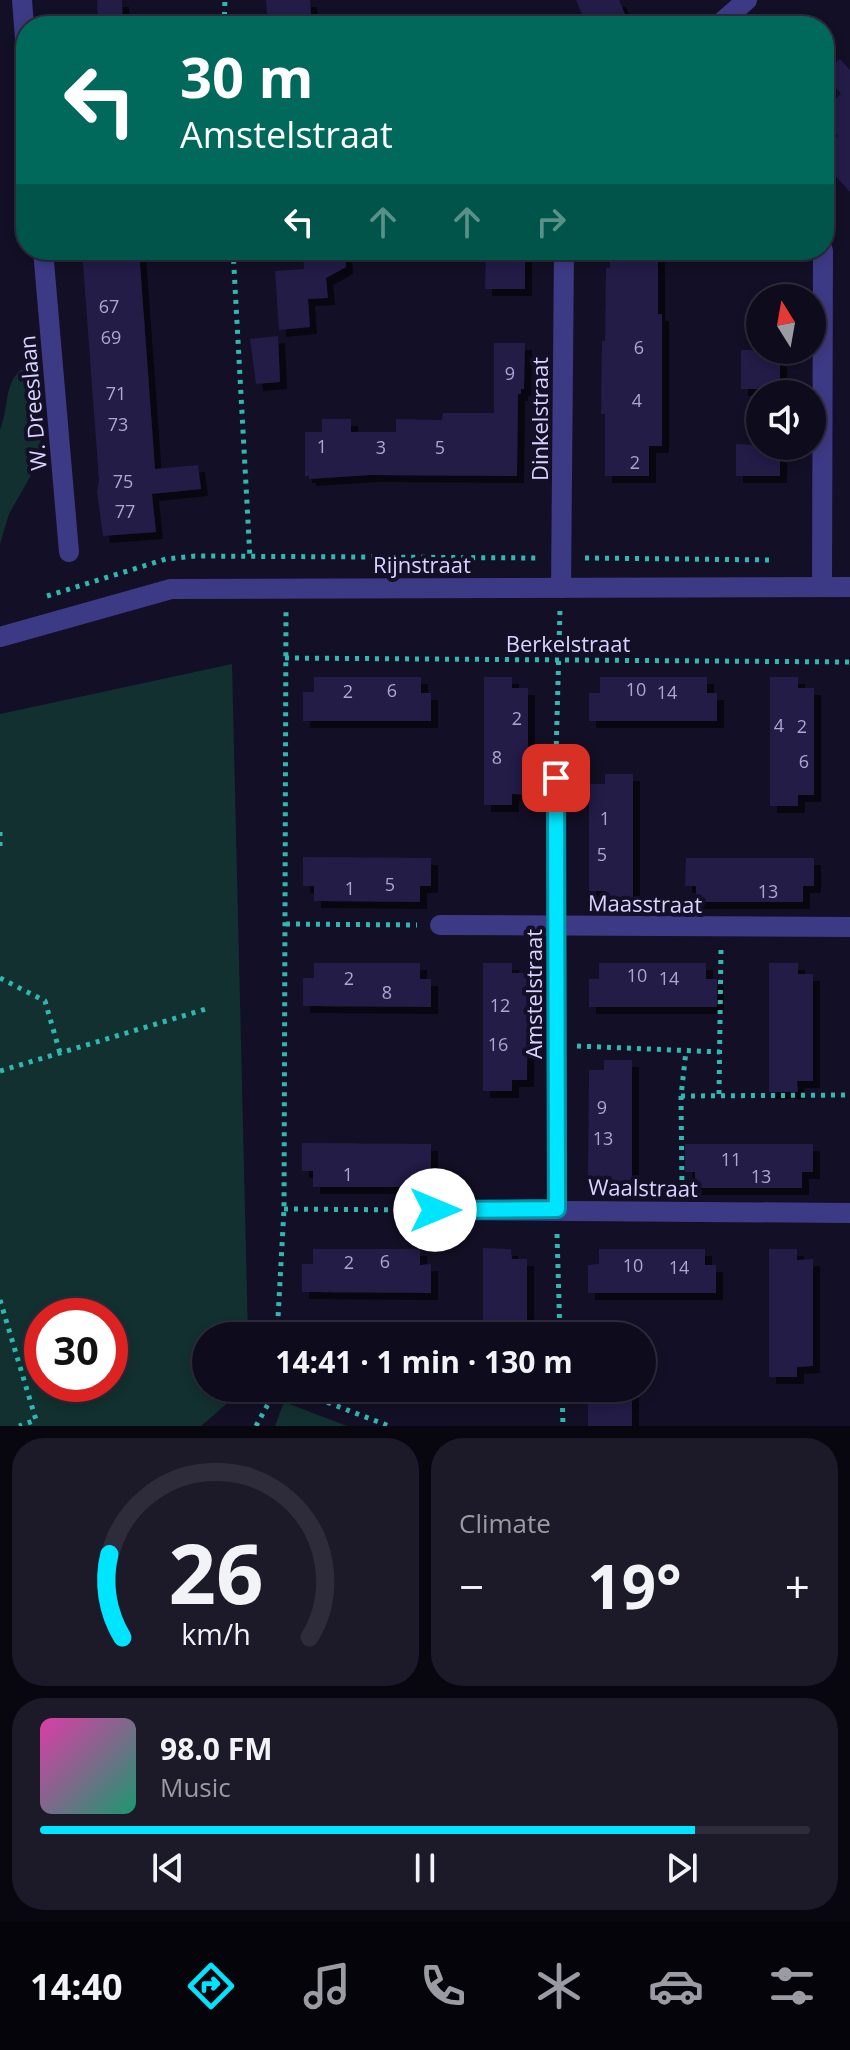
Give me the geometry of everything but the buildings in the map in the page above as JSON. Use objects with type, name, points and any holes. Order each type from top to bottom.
[{"type":"street","points":[[729,16],[747,0]]},
{"type":"street","name":"W. Dreeslaan","points":[[44,260],[69,552]]},
{"type":"street","name":"Dinkelstraat","points":[[561,588],[564,260]]},
{"type":"street","points":[[822,587],[823,260]]},
{"type":"street","name":"Rijnstraat","points":[[0,637],[171,589],[850,587]]},
{"type":"street","name":"Amstelstraat","points":[[556,778],[557,1209]]},
{"type":"street","name":"Maasstraat","points":[[440,925],[850,927]]},
{"type":"street","name":"Waalstraat","points":[[435,1210],[850,1213]]},
{"type":"path","points":[[234,260],[251,587]]},
{"type":"path","points":[[278,1322],[284,1209],[287,587]]},
{"type":"path","points":[[556,778],[561,588]]},
{"type":"path","name":"Berkelstraat","points":[[285,658],[850,662]]},
{"type":"path","points":[[0,832],[0,852]]},
{"type":"path","points":[[286,924],[440,925]]},
{"type":"path","points":[[719,1094],[722,928]]},
{"type":"path","points":[[0,978],[45,1001],[60,1053]]},
{"type":"path","points":[[0,1071],[206,1009]]},
{"type":"path","points":[[557,1045],[720,1052]]},
{"type":"path","points":[[682,1211],[681,1096],[686,1051]]},
{"type":"path","points":[[681,1096],[850,1095]]},
{"type":"path","points":[[284,1209],[435,1210]]},
{"type":"path","points":[[557,1209],[560,1322]]},
{"type":"path","points":[[0,1300],[36,1420],[19,1426]]},
{"type":"path","points":[[256,1426],[269,1402]]},
{"type":"path","points":[[326,1402],[389,1426]]},
{"type":"path","points":[[562,1402],[563,1426]]},
{"type":"green space","points":[[34,360],[41,449],[30,477],[9,514],[0,544],[0,430],[11,382],[23,367]]},
{"type":"green space","points":[[232,664],[248,1322],[192,1322],[192,1402],[229,1402],[201,1426],[0,1426],[0,714]]},
{"type":"green space","points":[[284,1402],[347,1426],[275,1426]]},
{"type":"route","points":[[435,1210],[557,1209],[556,778]]}]
